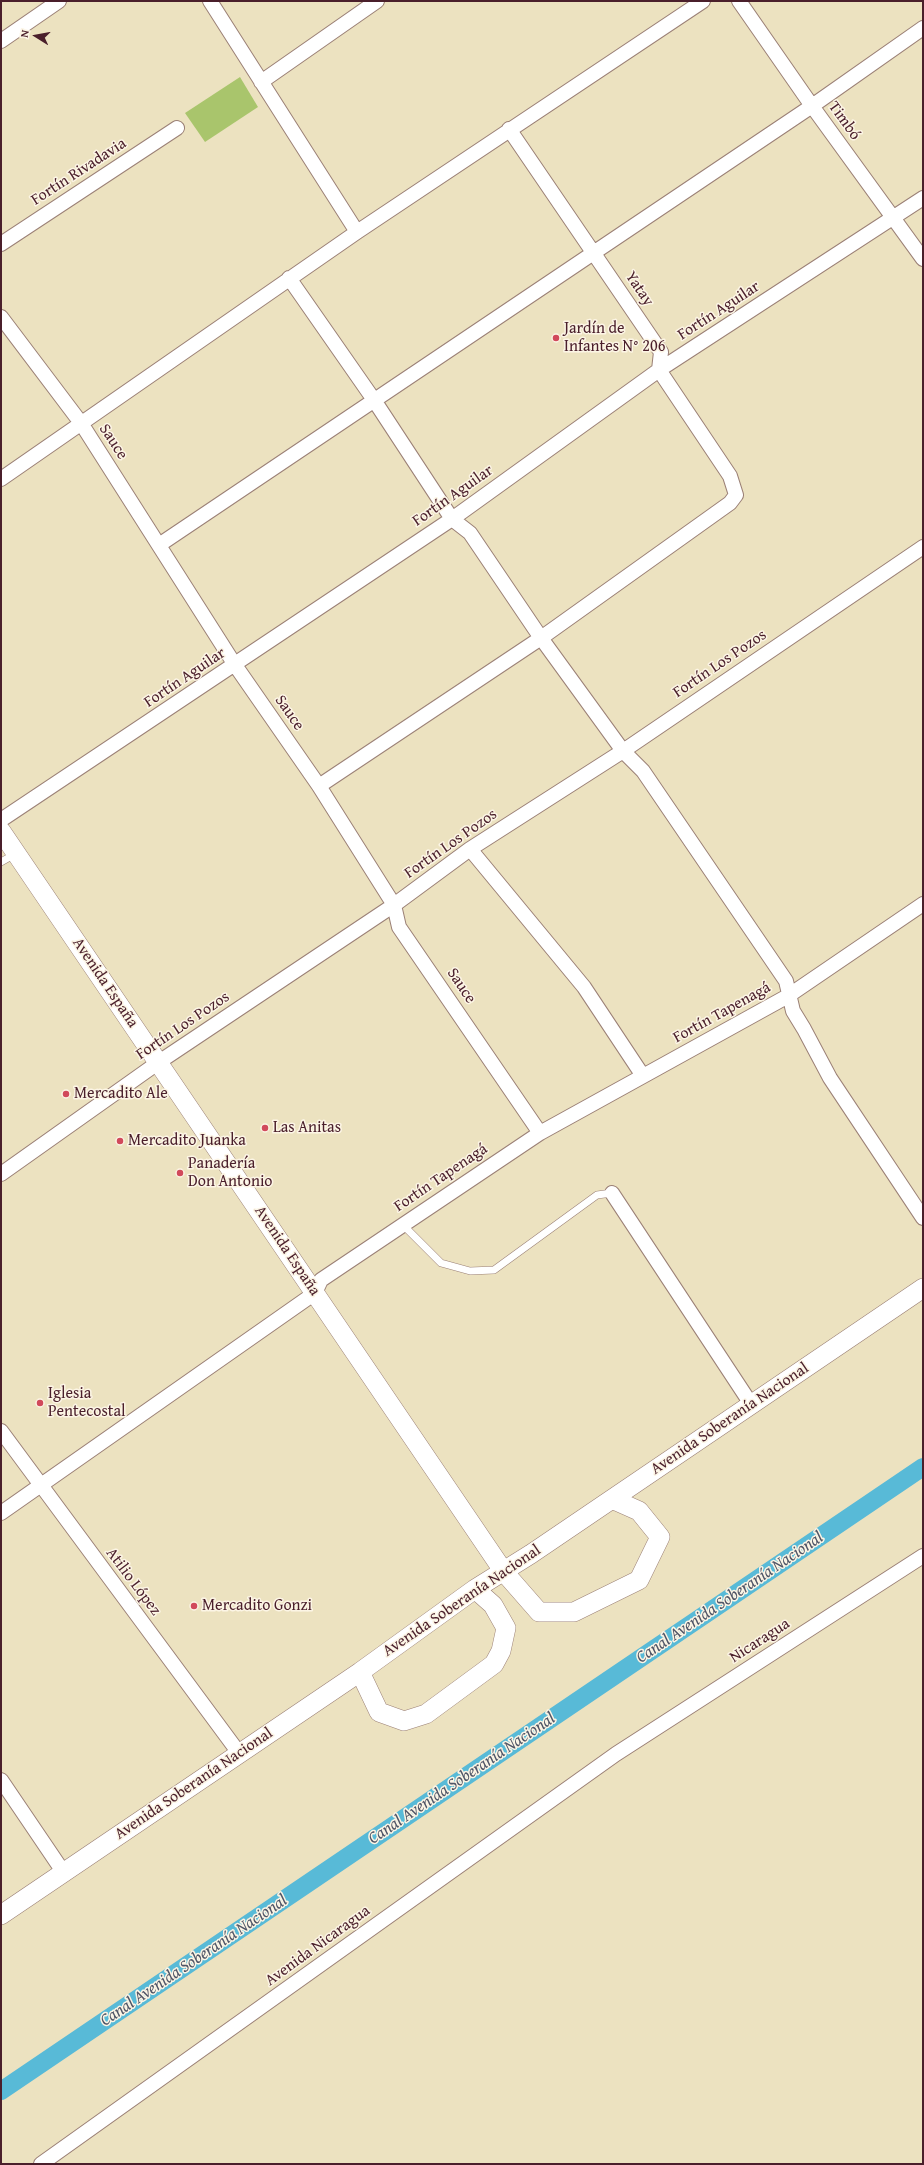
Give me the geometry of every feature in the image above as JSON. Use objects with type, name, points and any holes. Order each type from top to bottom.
[{"type":"main road","name":"Avenida España","points":[[1,831],[8,858],[159,1062],[504,1572],[538,1612],[574,1612],[639,1580],[660,1537],[640,1511],[612,1499]]},
{"type":"main road","name":"Avenida Soberanía Nacional","points":[[1,1915],[360,1672],[475,1589],[504,1572],[923,1288]]},
{"type":"main road","points":[[360,1672],[379,1712],[404,1721],[426,1714],[494,1664],[501,1650],[506,1628],[493,1605],[475,1589]]},
{"type":"street","points":[[1,41],[59,1]]},
{"type":"street","points":[[210,1],[357,232]]},
{"type":"street","points":[[261,82],[377,1]]},
{"type":"street","points":[[1,479],[289,278],[509,129],[703,1]]},
{"type":"street","name":"Timbó","points":[[739,1],[812,106],[923,259]]},
{"type":"street","points":[[160,545],[812,106],[923,28]]},
{"type":"street","name":"Fortín Rivadavia","points":[[1,244],[177,128]]},
{"type":"street","name":"Yatay","points":[[509,129],[661,352],[659,370]]},
{"type":"street","name":"Fortín Aguilar","points":[[1,820],[452,519],[659,370],[923,198]]},
{"type":"street","points":[[289,278],[374,400],[452,519],[470,533],[541,638],[623,751],[643,771],[786,981],[792,1011],[804,1029],[830,1078],[923,1218]]},
{"type":"street","name":"Sauce","points":[[1,317],[81,423],[235,665],[319,786],[394,905],[399,927],[540,1133]]},
{"type":"street","points":[[319,786],[541,638],[730,503],[736,495],[730,476],[659,370]]},
{"type":"street","name":"Fortín Los Pozos","points":[[1,1174],[159,1062],[394,905],[470,849],[623,751],[923,547]]},
{"type":"street","points":[[470,849],[584,987],[643,1076]]},
{"type":"street","name":"Fortín Tapenagá","points":[[1,1513],[315,1293],[322,1280],[540,1133],[788,996],[923,904]]},
{"type":"street","points":[[612,1193],[751,1404]]},
{"type":"street","name":"Atilio López","points":[[1,1431],[239,1753]]},
{"type":"street","name":"Nicaragua","points":[[616,1754],[923,1556]]},
{"type":"street","name":"Avenida Nicaragua","points":[[41,2164],[616,1754]]},
{"type":"street","points":[[1,1780],[64,1873]]},
{"type":"lane","points":[[403,1224],[441,1262],[470,1272],[494,1270],[597,1195],[612,1193]]},
{"type":"green space","points":[[240,77],[258,107],[205,142],[185,113]]},
{"type":"waterway","name":"Canal Avenida Soberanía Nacional","points":[[1,2091],[923,1467]]},
{"type":"place","name":"Jardín de Infantes N° 206","points":[[556,338]]},
{"type":"place","name":"Mercadito Ale","points":[[66,1094]]},
{"type":"place","name":"Las Anitas","points":[[265,1128]]},
{"type":"place","name":"Mercadito Juanka","points":[[120,1141]]},
{"type":"place","name":"Panadería Don Antonio","points":[[180,1173]]},
{"type":"place","name":"Iglesia Pentecostal","points":[[40,1403]]},
{"type":"place","name":"Mercadito Gonzi","points":[[194,1606]]}]
